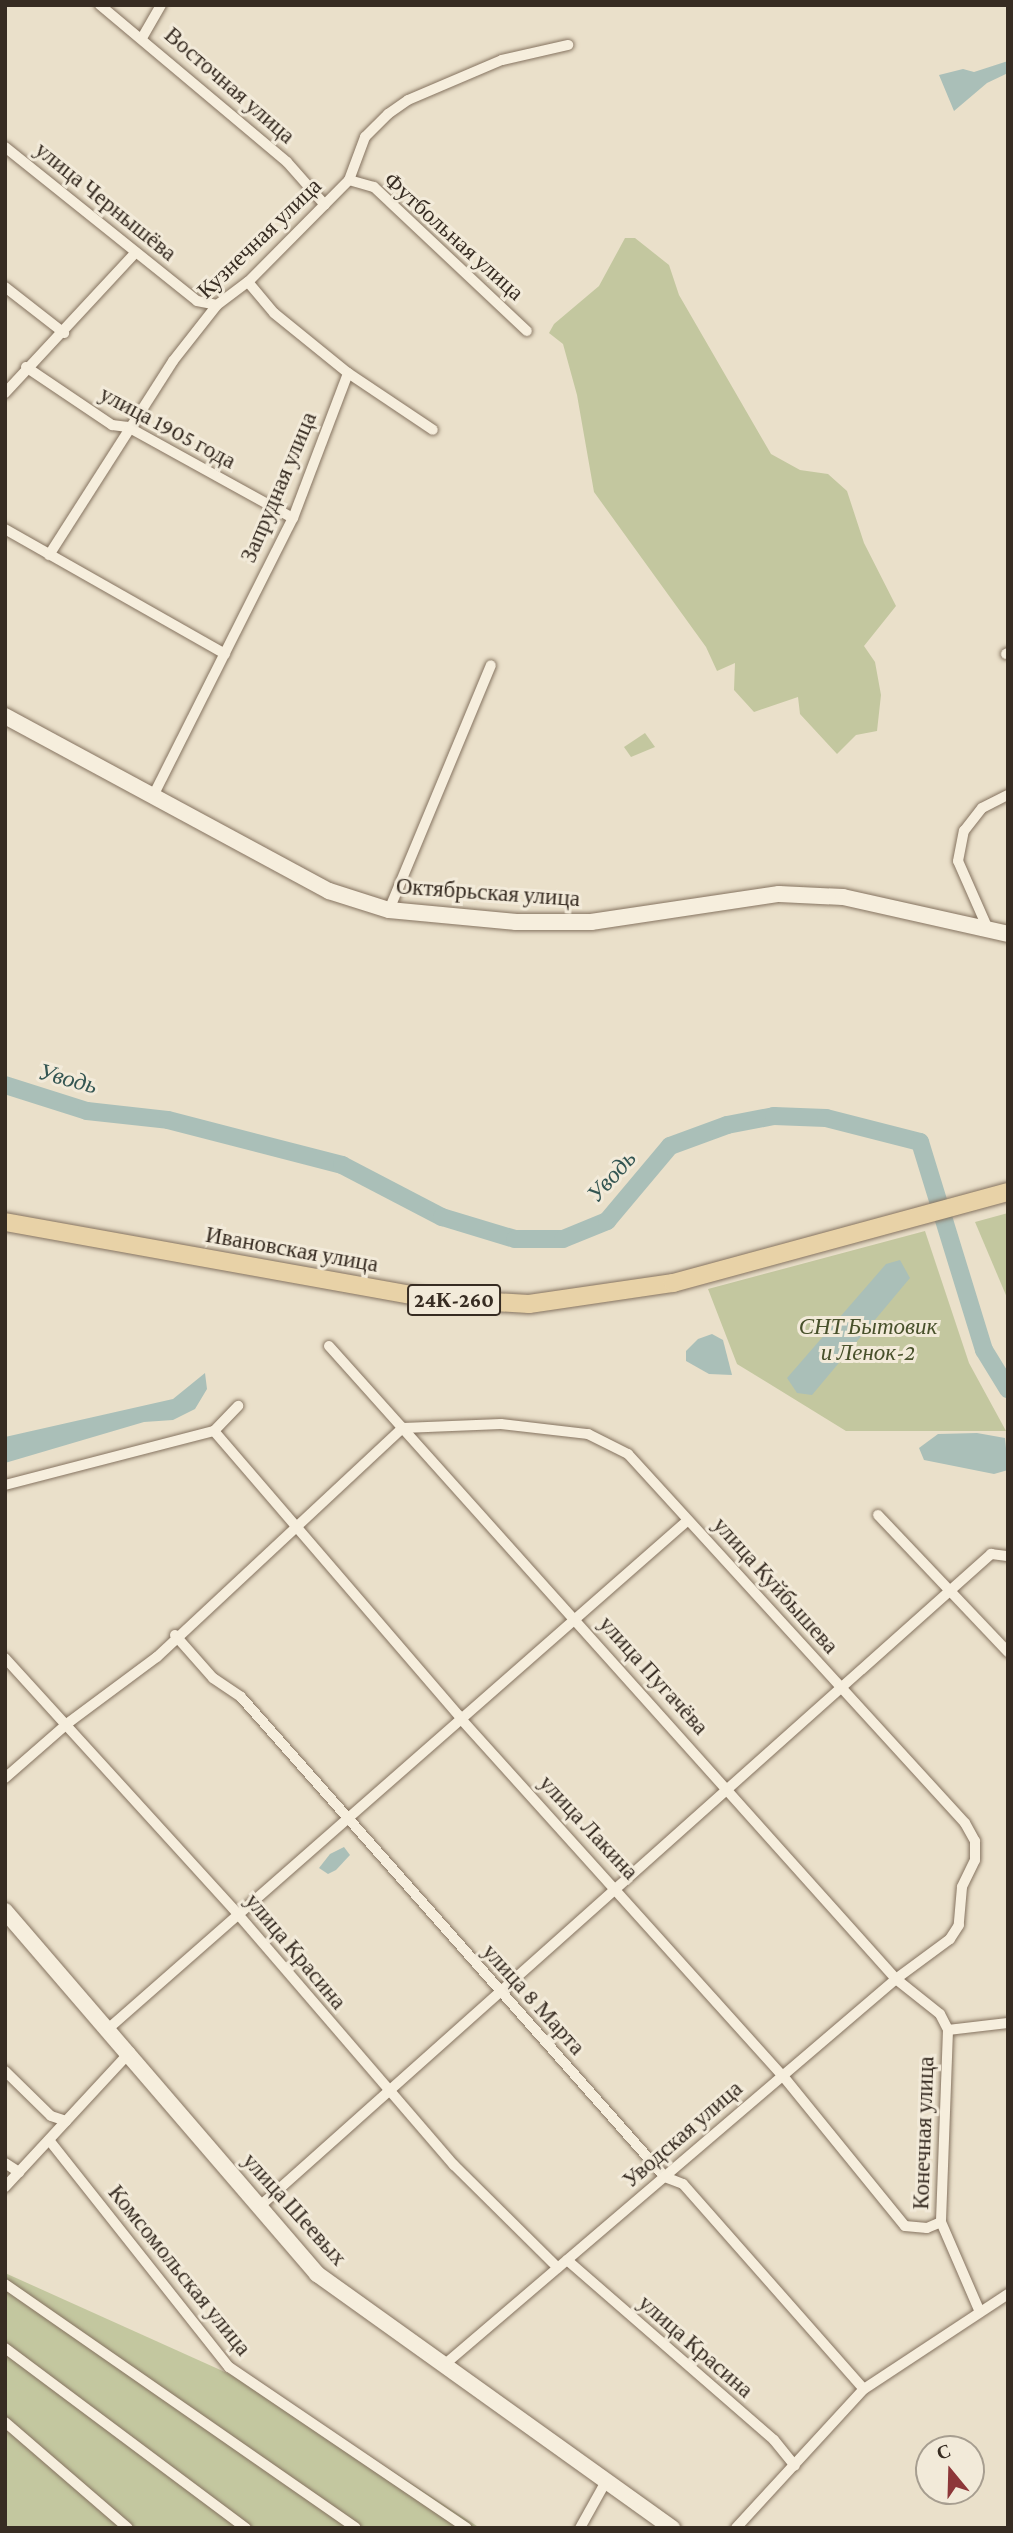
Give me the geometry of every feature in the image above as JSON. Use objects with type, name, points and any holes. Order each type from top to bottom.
[{"type":"main road","name":"Ивановская улица","points":[[5,1222],[427,1298],[529,1304],[673,1283],[1008,1192]]},
{"type":"street","name":"Восточная улица","points":[[100,5],[287,162],[325,205]]},
{"type":"street","points":[[142,38],[162,5]]},
{"type":"street","name":"Кузнечная улица","points":[[49,555],[128,428],[217,305],[248,282],[349,180],[365,137],[408,100],[502,60],[568,45]]},
{"type":"street","name":"улица Чернышёва","points":[[5,147],[197,301],[217,305]]},
{"type":"street","name":"Футбольная улица","points":[[349,180],[374,187],[527,331]]},
{"type":"street","points":[[5,393],[26,367],[64,333],[136,252]]},
{"type":"street","points":[[248,282],[274,313],[348,373],[433,430]]},
{"type":"street","points":[[5,287],[64,333]]},
{"type":"street","name":"улица 1905 года","points":[[26,367],[112,425],[128,428],[293,518]]},
{"type":"street","name":"Запрудная улица","points":[[153,796],[293,518],[348,373]]},
{"type":"street","points":[[5,529],[225,654]]},
{"type":"street","points":[[389,910],[491,665]]},
{"type":"street","name":"Октябрьская улица","points":[[5,716],[329,891],[389,910],[516,922],[590,922],[779,894],[843,897],[1008,934]]},
{"type":"street","points":[[988,929],[958,861],[964,831],[982,808],[1008,795]]},
{"type":"street","name":"улица Пугачёва","points":[[329,1346],[897,1979],[940,2014],[948,2030]]},
{"type":"street","points":[[5,1485],[214,1431],[238,1406]]},
{"type":"street","name":"улица Куйбышева","points":[[403,1428],[501,1424],[588,1434],[628,1454],[965,1823],[975,1841],[975,1860],[962,1887],[959,1925],[950,1939]]},
{"type":"street","points":[[5,1779],[68,1723],[128,1682],[175,1635],[298,1530],[403,1428]]},
{"type":"street","name":"улица Лакина","points":[[214,1431],[463,1721],[617,1888],[783,2076],[905,2226],[927,2228],[941,2222]]},
{"type":"street","points":[[878,1515],[1008,1652]]},
{"type":"street","points":[[109,2028],[237,1913],[349,1821],[463,1721],[688,1520]]},
{"type":"street","points":[[260,2206],[991,1554],[1008,1556]]},
{"type":"street","name":"улица 8 Марта","points":[[175,1635],[213,1678],[241,1697],[665,2177],[683,2184],[864,2389]]},
{"type":"street","name":"улица Красина","points":[[5,1658],[68,1723],[237,1913],[388,2092],[563,2264],[774,2440],[794,2466]]},
{"type":"street","name":"улица Шеевых","points":[[5,1911],[130,2052],[317,2274],[605,2483],[672,2528]]},
{"type":"street","name":"Уводская улица","points":[[444,2365],[897,1979],[950,1939]]},
{"type":"street","points":[[948,2030],[1008,2023]]},
{"type":"street","name":"Конечная улица","points":[[948,2030],[941,2222],[981,2312]]},
{"type":"street","points":[[5,2187],[130,2052]]},
{"type":"street","points":[[5,2071],[51,2116],[65,2122]]},
{"type":"street","name":"Комсомольская улица","points":[[49,2140],[229,2367],[467,2528]]},
{"type":"street","points":[[5,2163],[19,2172]]},
{"type":"street","points":[[5,2284],[356,2528]]},
{"type":"street","points":[[736,2528],[864,2389],[1008,2294]]},
{"type":"street","points":[[5,2348],[246,2528]]},
{"type":"street","points":[[5,2422],[128,2528]]},
{"type":"street","points":[[580,2528],[605,2483]]},
{"type":"green space","points":[[625,238],[635,238],[669,265],[679,295],[771,454],[800,470],[828,474],[847,491],[864,543],[896,606],[864,646],[875,662],[881,695],[877,731],[856,735],[837,754],[800,714],[798,697],[754,712],[734,690],[735,663],[717,671],[706,647],[594,492],[577,395],[563,344],[549,333],[554,324],[599,286]]},
{"type":"green space","points":[[645,733],[655,747],[631,757],[624,747]]},
{"type":"green space","points":[[1008,1213],[1008,1300],[975,1222]]},
{"type":"green space","name":"СНТ Бытовик и Ленок-2","points":[[925,1231],[969,1363],[1006,1431],[846,1431],[737,1364],[708,1289]]},
{"type":"green space","points":[[5,2273],[274,2394],[480,2528],[6,2528]]},
{"type":"water","points":[[1008,61],[1008,73],[987,83],[954,111],[939,75],[963,69],[974,72]]},
{"type":"water","points":[[900,1260],[910,1278],[812,1395],[797,1393],[787,1378],[886,1264]]},
{"type":"water","points":[[712,1334],[723,1340],[732,1375],[709,1374],[686,1361],[686,1351],[698,1339]]},
{"type":"water","points":[[205,1373],[207,1389],[195,1409],[173,1420],[144,1422],[5,1463],[5,1437],[173,1399]]},
{"type":"water","points":[[977,1433],[1005,1438],[1008,1470],[994,1474],[924,1460],[919,1448],[938,1434]]},
{"type":"water","points":[[344,1847],[350,1855],[336,1870],[328,1874],[319,1868],[330,1854]]},
{"type":"waterway","name":"Уводь","points":[[5,1085],[87,1111],[168,1120],[342,1165],[442,1217],[515,1239],[563,1239],[607,1221],[670,1146],[727,1125],[774,1116],[826,1118],[920,1142],[984,1350],[1008,1389]]}]
